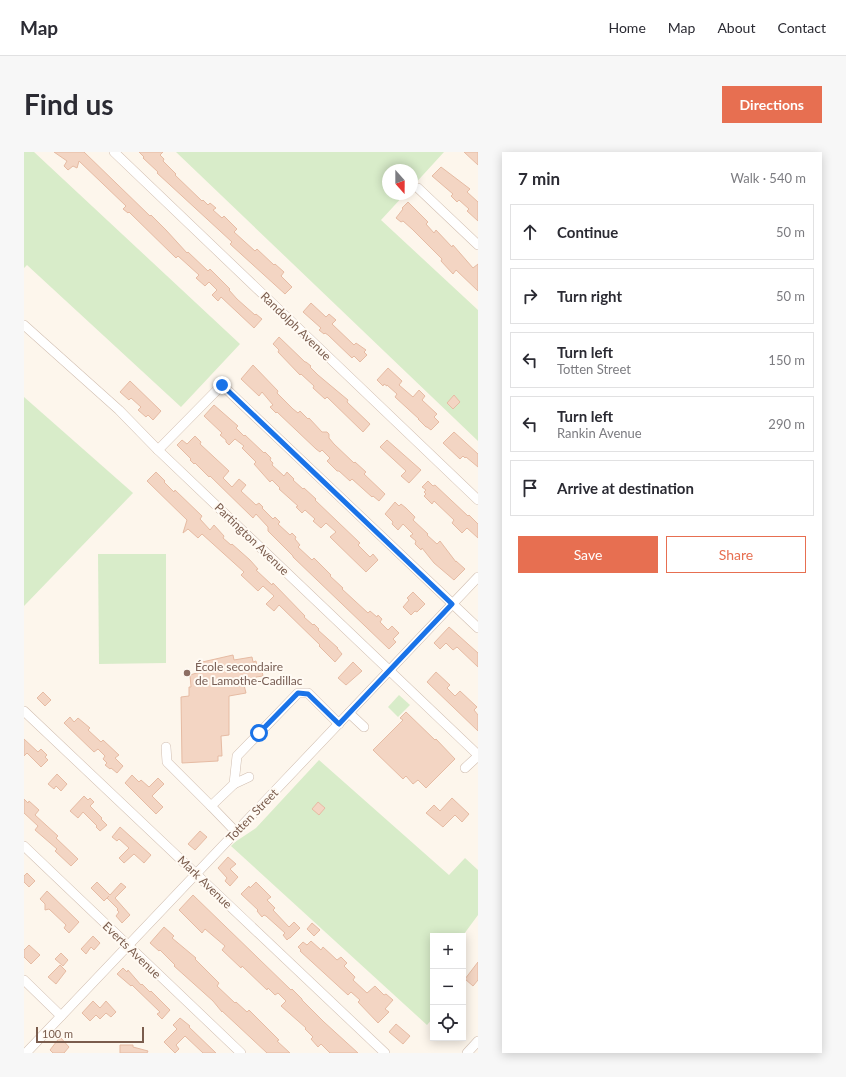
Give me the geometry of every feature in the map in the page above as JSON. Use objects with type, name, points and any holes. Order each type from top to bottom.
[{"type":"street","name":"Randolph Avenue","points":[[114,152],[478,500]]},
{"type":"street","points":[[418,188],[478,245]]},
{"type":"street","name":"Partington Avenue","points":[[24,325],[119,410],[158,450],[478,755]]},
{"type":"street","points":[[158,450],[222,385],[478,628]]},
{"type":"street","name":"Totten Street","points":[[26,1053],[478,577]]},
{"type":"street","points":[[234,784],[237,756],[298,693],[308,694],[339,724]]},
{"type":"street","name":"Mark Avenue","points":[[24,711],[384,1053]]},
{"type":"street","points":[[349,713],[364,727]]},
{"type":"street","points":[[166,747],[167,762],[236,832]]},
{"type":"street","points":[[465,768],[478,755]]},
{"type":"street","points":[[211,806],[234,784],[249,777]]},
{"type":"street","name":"Everts Avenue","points":[[24,846],[241,1053]]},
{"type":"street","points":[[24,980],[61,1016]]},
{"type":"street","points":[[466,1053],[478,1041]]},
{"type":"green space","points":[[24,152],[34,152],[240,344],[181,407],[27,265],[24,268]]},
{"type":"green space","points":[[176,152],[444,152],[418,180],[418,164],[382,164],[382,200],[399,200],[381,220],[478,310],[478,441]]},
{"type":"green space","points":[[24,397],[133,493],[24,606]]},
{"type":"green space","points":[[98,554],[166,554],[166,663],[99,664]]},
{"type":"green space","points":[[399,695],[410,705],[398,717],[388,707]]},
{"type":"green space","points":[[319,760],[449,875],[465,858],[478,870],[478,915],[465,933],[430,933],[430,1022],[427,1025],[231,846],[256,828]]},
{"type":"building","points":[[54,152],[84,152],[150,216],[151,215],[187,253],[188,252],[208,271],[210,269],[230,289],[229,290],[237,299],[255,315],[256,314],[262,319],[254,328],[221,297],[218,301],[212,295],[217,290],[209,282],[205,286],[196,278],[199,275],[178,256],[176,258],[129,212],[128,213],[123,209],[126,206],[79,161],[77,168],[73,166],[68,170],[64,166],[67,161]]},
{"type":"building","points":[[139,152],[163,152],[160,155],[164,159],[163,161],[176,174],[175,175],[202,201],[203,200],[208,205],[210,203],[216,208],[213,210],[222,218],[224,216],[237,229],[234,232],[255,251],[257,249],[284,272],[281,276],[292,287],[285,294],[230,244],[232,242],[157,173],[158,172],[143,158],[144,157]]},
{"type":"building","points":[[464,152],[478,152],[478,165]]},
{"type":"building","points":[[441,167],[470,189],[467,192],[478,202],[478,221],[467,211],[469,209],[459,200],[457,202],[451,196],[453,194],[432,176]]},
{"type":"building","points":[[408,202],[428,222],[426,224],[434,233],[436,230],[452,247],[453,245],[473,268],[478,264],[478,291],[456,270],[453,274],[441,261],[442,259],[412,229],[403,221],[401,222],[396,218]]},
{"type":"building","points":[[311,303],[326,317],[329,314],[336,320],[332,324],[354,345],[356,343],[366,350],[364,352],[367,355],[360,362],[354,356],[352,358],[328,335],[319,330],[321,328],[303,312]]},
{"type":"building","points":[[279,337],[311,366],[310,367],[318,375],[348,400],[347,402],[370,424],[363,432],[327,397],[325,399],[313,388],[314,386],[301,374],[300,375],[278,352],[279,350],[273,344]]},
{"type":"building","points":[[253,365],[293,409],[298,413],[300,411],[308,419],[309,418],[322,432],[327,432],[329,434],[329,438],[334,444],[366,472],[364,474],[385,494],[379,501],[373,496],[372,497],[352,479],[350,481],[339,471],[337,471],[327,461],[330,458],[322,450],[320,452],[316,449],[270,407],[273,405],[262,392],[259,396],[241,379]]},
{"type":"building","points":[[388,368],[402,381],[399,385],[413,397],[419,390],[425,396],[422,400],[437,414],[434,417],[439,422],[431,430],[395,397],[397,394],[387,385],[384,384],[383,386],[377,380]]},
{"type":"building","points":[[130,381],[161,411],[153,420],[148,415],[146,417],[138,410],[141,407],[131,398],[129,400],[120,392]]},
{"type":"building","points":[[454,395],[460,402],[453,409],[447,403]]},
{"type":"building","points":[[214,405],[238,426],[236,428],[244,436],[245,435],[271,458],[270,460],[273,463],[272,465],[284,476],[287,472],[294,479],[293,480],[316,499],[315,500],[360,543],[358,545],[370,557],[373,554],[378,560],[366,572],[330,537],[336,532],[326,523],[321,528],[313,521],[315,519],[305,510],[302,513],[296,507],[298,506],[279,489],[280,488],[272,480],[270,482],[254,464],[256,462],[242,448],[244,446],[235,439],[229,445],[226,442],[226,440],[220,435],[222,433],[204,416]]},
{"type":"building","points":[[454,432],[478,454],[478,467],[466,457],[465,458],[463,456],[460,459],[443,443]]},
{"type":"building","points":[[195,436],[201,442],[200,444],[229,471],[223,478],[232,487],[239,479],[246,485],[241,491],[256,505],[259,503],[273,519],[275,517],[280,522],[278,524],[290,535],[292,533],[300,545],[298,547],[312,560],[314,558],[343,588],[342,589],[368,613],[370,611],[377,617],[378,615],[382,619],[380,622],[388,630],[392,626],[399,633],[393,639],[396,642],[389,649],[293,557],[268,531],[268,527],[256,514],[253,518],[210,476],[209,477],[195,463],[194,464],[177,445],[182,440],[187,444]]},
{"type":"building","points":[[387,440],[421,470],[409,483],[401,476],[406,471],[380,447]]},
{"type":"building","points":[[156,472],[174,492],[175,490],[202,516],[200,519],[210,530],[214,525],[224,536],[223,538],[250,560],[258,569],[256,570],[272,585],[273,583],[305,616],[304,617],[313,625],[314,624],[319,629],[318,630],[338,648],[342,654],[335,662],[319,646],[320,645],[279,605],[274,611],[266,604],[274,596],[263,586],[258,591],[241,575],[244,572],[202,534],[198,538],[188,529],[183,533],[187,520],[147,481]]},
{"type":"building","points":[[428,481],[433,486],[435,485],[478,524],[478,538],[467,528],[462,533],[452,523],[454,520],[434,501],[432,504],[424,496],[426,494],[424,492],[426,490],[422,487]]},
{"type":"building","points":[[395,502],[399,506],[401,504],[406,508],[415,517],[413,520],[428,534],[427,535],[437,544],[440,541],[456,562],[465,569],[454,580],[434,563],[422,548],[421,550],[415,544],[416,541],[410,536],[413,534],[403,524],[398,530],[392,524],[393,522],[385,514]]},
{"type":"building","points":[[413,592],[425,604],[417,612],[415,611],[411,615],[403,607],[409,600],[407,598]]},
{"type":"building","points":[[449,627],[478,653],[478,667],[457,647],[453,650],[446,643],[440,649],[434,643]]},
{"type":"building","points":[[233,655],[234,660],[252,657],[253,662],[256,661],[257,666],[261,666],[263,676],[256,677],[257,683],[244,685],[246,693],[229,696],[229,735],[221,736],[222,756],[218,756],[218,761],[182,763],[181,697],[189,696],[189,687],[191,687],[190,675],[200,672],[198,663]]},
{"type":"building","points":[[353,662],[362,671],[346,685],[338,678]]},
{"type":"building","points":[[436,672],[450,685],[447,688],[455,696],[460,691],[477,707],[474,710],[478,715],[478,731],[427,682]]},
{"type":"building","points":[[43,692],[51,700],[45,706],[37,698]]},
{"type":"building","points":[[406,712],[435,740],[436,739],[455,759],[426,788],[418,780],[413,784],[406,776],[403,779],[373,750],[403,720],[400,718]]},
{"type":"building","points":[[70,717],[74,722],[78,718],[90,728],[88,730],[101,742],[103,740],[119,755],[115,758],[123,766],[117,773],[105,765],[107,763],[103,759],[105,756],[98,749],[94,752],[64,723]]},
{"type":"building","points":[[24,739],[38,752],[41,749],[47,755],[45,757],[48,760],[41,767],[27,753],[24,756]]},
{"type":"building","points":[[57,774],[67,784],[61,791],[56,786],[54,789],[48,784]]},
{"type":"building","points":[[132,775],[139,782],[141,780],[149,787],[158,778],[164,784],[152,796],[163,807],[156,814],[125,783]]},
{"type":"building","points":[[84,796],[88,800],[90,798],[94,802],[90,806],[107,825],[100,831],[83,812],[78,818],[70,811]]},
{"type":"building","points":[[452,798],[469,814],[462,822],[455,815],[443,827],[426,813],[434,805],[440,811]]},
{"type":"building","points":[[24,799],[28,803],[29,801],[39,810],[35,815],[58,836],[56,838],[78,859],[71,866],[55,851],[57,849],[35,830],[38,826],[24,813]]},
{"type":"building","points":[[318,802],[325,808],[319,815],[312,809]]},
{"type":"building","points":[[120,827],[151,855],[144,863],[134,854],[124,863],[119,858],[129,848],[119,839],[117,841],[112,837]]},
{"type":"building","points":[[200,831],[207,837],[195,850],[188,844]]},
{"type":"building","points":[[228,857],[236,864],[230,869],[238,877],[230,886],[225,881],[227,878],[218,868]]},
{"type":"building","points":[[27,873],[35,881],[29,887],[24,882],[24,876]]},
{"type":"building","points":[[97,882],[110,895],[121,883],[126,887],[115,898],[130,915],[122,923],[116,916],[119,912],[117,910],[118,909],[107,898],[104,901],[91,888]]},
{"type":"building","points":[[256,882],[271,897],[267,900],[275,908],[273,910],[289,927],[294,922],[300,928],[287,940],[283,935],[285,933],[266,916],[264,915],[262,917],[257,911],[258,910],[241,894],[249,886],[250,888]]},
{"type":"building","points":[[47,891],[79,922],[69,933],[64,928],[66,925],[49,909],[45,910],[45,904],[40,899]]},
{"type":"building","points":[[193,895],[358,1053],[330,1053],[321,1044],[318,1047],[311,1039],[313,1037],[305,1029],[306,1028],[281,1006],[286,1001],[278,993],[275,995],[268,988],[267,990],[242,966],[241,968],[222,950],[225,946],[205,929],[202,933],[179,910]]},
{"type":"building","points":[[312,923],[320,930],[314,936],[307,929]]},
{"type":"building","points":[[164,927],[174,936],[172,938],[196,958],[195,959],[219,983],[217,986],[247,1012],[249,1010],[290,1053],[267,1053],[174,966],[175,965],[160,950],[159,951],[150,943]]},
{"type":"building","points":[[93,936],[100,943],[94,950],[91,947],[86,954],[81,949]]},
{"type":"building","points":[[311,941],[321,950],[323,947],[337,960],[341,957],[347,963],[344,966],[355,977],[353,980],[367,993],[375,986],[384,995],[386,994],[393,1000],[385,1009],[389,1012],[378,1023],[358,1002],[360,1000],[351,992],[348,995],[300,951],[301,950],[298,947],[303,942],[307,945]]},
{"type":"building","points":[[29,945],[40,955],[31,964],[24,957],[24,950]]},
{"type":"building","points":[[61,953],[68,960],[63,966],[55,959]]},
{"type":"building","points":[[478,962],[478,980],[473,986],[466,980],[466,978]]},
{"type":"building","points":[[60,965],[66,971],[56,984],[48,977]]},
{"type":"building","points":[[123,968],[127,972],[128,970],[141,985],[142,984],[150,992],[151,991],[170,1010],[162,1019],[157,1014],[160,1012],[132,985],[131,986],[117,974]]},
{"type":"building","points":[[93,1001],[100,1008],[106,1001],[116,1012],[111,1017],[106,1013],[100,1019],[96,1015],[90,1021],[82,1013]]},
{"type":"building","points":[[180,1018],[190,1026],[189,1027],[216,1053],[203,1053],[185,1036],[176,1045],[179,1049],[175,1053],[164,1042],[177,1029],[173,1025]]},
{"type":"building","points":[[396,1024],[410,1036],[403,1044],[389,1032]]},
{"type":"building","points":[[60,1037],[69,1047],[64,1053],[53,1053],[50,1050]]},
{"type":"building","points":[[120,1045],[133,1045],[133,1047],[148,1051],[147,1053],[120,1053]]},
{"type":"place","name":"École secondaire de Lamothe-Cadillac","points":[[187,673]]},
{"type":"route","points":[[222,385],[452,604],[339,724],[308,694],[298,693],[259,733]]}]
